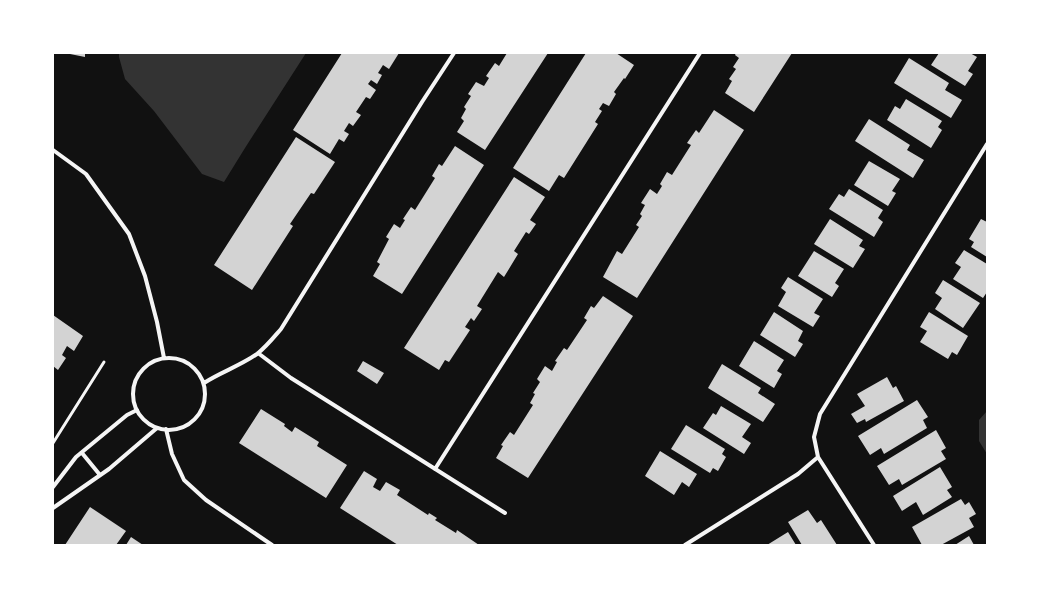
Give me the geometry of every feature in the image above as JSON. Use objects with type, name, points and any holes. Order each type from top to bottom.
[{"type":"street","points":[[204,382],[220,373],[230,370],[258,353],[281,329],[454,53]]},
{"type":"street","points":[[436,469],[700,53]]},
{"type":"street","points":[[874,545],[818,458],[814,437],[820,414],[987,144]]},
{"type":"street","points":[[53,150],[86,174],[129,234],[145,276],[157,322],[164,358]]},
{"type":"street","points":[[258,353],[291,378],[505,513]]},
{"type":"street","points":[[164,358],[172,358],[196,369],[204,382],[205,399],[200,412],[191,422],[178,428],[166,430],[157,428],[145,421],[137,410],[133,394],[134,383],[142,370],[154,361],[164,358]]},
{"type":"street","points":[[53,487],[76,457],[127,415],[137,410]]},
{"type":"street","points":[[53,508],[100,475],[157,428]]},
{"type":"street","points":[[166,430],[172,454],[184,480],[206,500],[272,545]]},
{"type":"street","points":[[82,453],[100,475]]},
{"type":"street","points":[[685,545],[798,474],[818,458]]},
{"type":"lane","points":[[53,443],[104,362]]},
{"type":"shaded area","points":[[119,53],[306,53],[224,182],[202,174],[154,111],[125,79]]},
{"type":"shaded area","points":[[987,411],[987,454],[979,441],[979,420]]},
{"type":"building","points":[[65,53],[85,53],[85,57]]},
{"type":"building","points":[[342,53],[399,53],[389,69],[383,65],[378,73],[382,75],[377,84],[371,80],[368,84],[376,90],[370,99],[366,97],[356,112],[361,115],[353,126],[349,123],[344,131],[349,134],[344,142],[339,139],[330,154],[293,130]]},
{"type":"building","points":[[507,53],[548,53],[485,150],[457,132],[464,121],[461,118],[466,109],[464,107],[471,96],[468,94],[476,82],[484,86],[489,78],[486,76],[495,63],[499,66]]},
{"type":"building","points":[[586,53],[616,53],[634,65],[614,92],[616,94],[609,106],[603,103],[599,109],[602,111],[595,122],[598,124],[564,178],[559,175],[549,191],[513,168]]},
{"type":"building","points":[[736,53],[792,53],[754,112],[725,93],[732,81],[729,79],[736,69],[733,67],[739,58],[735,55]]},
{"type":"building","points":[[939,53],[970,53],[977,57],[968,71],[973,74],[965,86],[931,65]]},
{"type":"building","points":[[909,58],[949,83],[945,90],[962,100],[951,118],[894,83]]},
{"type":"building","points":[[906,99],[942,121],[938,127],[942,130],[931,148],[887,120],[895,106],[900,109]]},
{"type":"building","points":[[714,110],[744,130],[637,298],[603,277],[617,251],[622,254],[639,227],[636,225],[642,216],[640,214],[645,205],[641,203],[650,189],[657,194],[662,186],[660,184],[667,172],[672,175],[691,145],[687,143],[696,130],[699,133]]},
{"type":"building","points":[[869,119],[910,145],[907,150],[924,160],[913,178],[855,141]]},
{"type":"building","points":[[296,137],[335,162],[314,194],[311,193],[290,224],[293,226],[252,290],[214,265]]},
{"type":"building","points":[[455,146],[484,165],[402,294],[373,276],[380,264],[377,262],[389,239],[386,237],[394,224],[400,228],[405,220],[403,219],[411,207],[415,210],[435,178],[432,176],[439,164],[442,166]]},
{"type":"building","points":[[869,161],[900,179],[892,191],[896,193],[888,206],[854,185]]},
{"type":"building","points":[[514,177],[545,197],[530,220],[536,224],[529,234],[526,232],[514,251],[518,254],[504,277],[498,272],[477,306],[482,309],[474,321],[471,318],[465,327],[470,330],[449,362],[445,360],[439,370],[404,348]]},
{"type":"building","points":[[849,189],[883,210],[878,218],[883,222],[874,237],[829,209],[839,194],[844,197]]},
{"type":"building","points":[[830,219],[863,240],[859,246],[865,249],[853,268],[814,244]]},
{"type":"building","points":[[981,219],[987,222],[987,257],[971,247],[974,242],[969,239]]},
{"type":"building","points":[[964,250],[987,264],[987,292],[983,298],[953,279],[961,267],[955,263]]},
{"type":"building","points":[[814,251],[844,269],[835,283],[839,286],[832,297],[798,276]]},
{"type":"building","points":[[788,277],[823,299],[814,313],[820,316],[813,327],[778,306],[786,292],[781,288]]},
{"type":"building","points":[[943,280],[980,303],[963,328],[935,309],[942,298],[935,293]]},
{"type":"building","points":[[603,296],[633,316],[528,478],[496,458],[503,446],[501,445],[510,432],[514,435],[533,405],[530,403],[535,394],[533,393],[540,382],[537,379],[545,366],[552,371],[557,362],[555,361],[564,348],[567,350],[587,320],[584,318],[591,306],[594,308]]},
{"type":"building","points":[[774,312],[803,331],[798,341],[803,344],[795,357],[760,335]]},
{"type":"building","points":[[929,312],[968,336],[957,355],[952,352],[948,359],[920,342],[927,331],[920,327]]},
{"type":"building","points":[[53,315],[83,336],[74,351],[67,346],[62,355],[66,358],[58,370],[53,366]]},
{"type":"building","points":[[754,341],[784,360],[777,371],[782,374],[774,388],[739,366]]},
{"type":"building","points":[[363,361],[384,373],[377,384],[357,371]]},
{"type":"building","points":[[722,364],[761,388],[758,393],[775,404],[763,422],[708,388]]},
{"type":"building","points":[[887,377],[893,388],[896,386],[904,401],[866,422],[865,419],[857,423],[851,414],[865,406],[857,394]]},
{"type":"building","points":[[917,400],[928,417],[923,420],[927,428],[884,454],[881,448],[870,455],[858,436]]},
{"type":"building","points":[[721,406],[751,424],[742,437],[751,443],[744,454],[703,428],[713,413],[716,415]]},
{"type":"building","points":[[261,409],[285,424],[284,426],[292,432],[295,427],[319,442],[317,446],[347,465],[326,498],[239,443]]},
{"type":"building","points":[[686,425],[725,449],[722,454],[726,457],[718,471],[713,468],[710,473],[671,449]]},
{"type":"building","points":[[936,430],[946,448],[941,451],[946,459],[902,485],[899,479],[889,485],[877,466]]},
{"type":"building","points":[[660,451],[697,474],[689,487],[682,482],[674,495],[645,476]]},
{"type":"building","points":[[940,467],[952,487],[947,490],[952,497],[923,515],[916,502],[902,511],[893,496]]},
{"type":"building","points":[[364,471],[377,479],[373,487],[380,491],[386,482],[400,490],[397,495],[428,515],[429,513],[437,518],[435,520],[456,533],[457,530],[479,545],[398,545],[340,508]]},
{"type":"building","points":[[961,499],[965,505],[969,502],[976,514],[969,518],[974,527],[941,545],[922,545],[912,527]]},
{"type":"building","points":[[90,507],[126,531],[116,545],[65,545]]},
{"type":"building","points":[[808,510],[817,523],[821,520],[837,545],[802,545],[788,522]]},
{"type":"building","points":[[788,532],[796,545],[767,545]]},
{"type":"building","points":[[969,536],[974,545],[955,545]]},
{"type":"building","points":[[131,537],[143,545],[126,545]]}]
